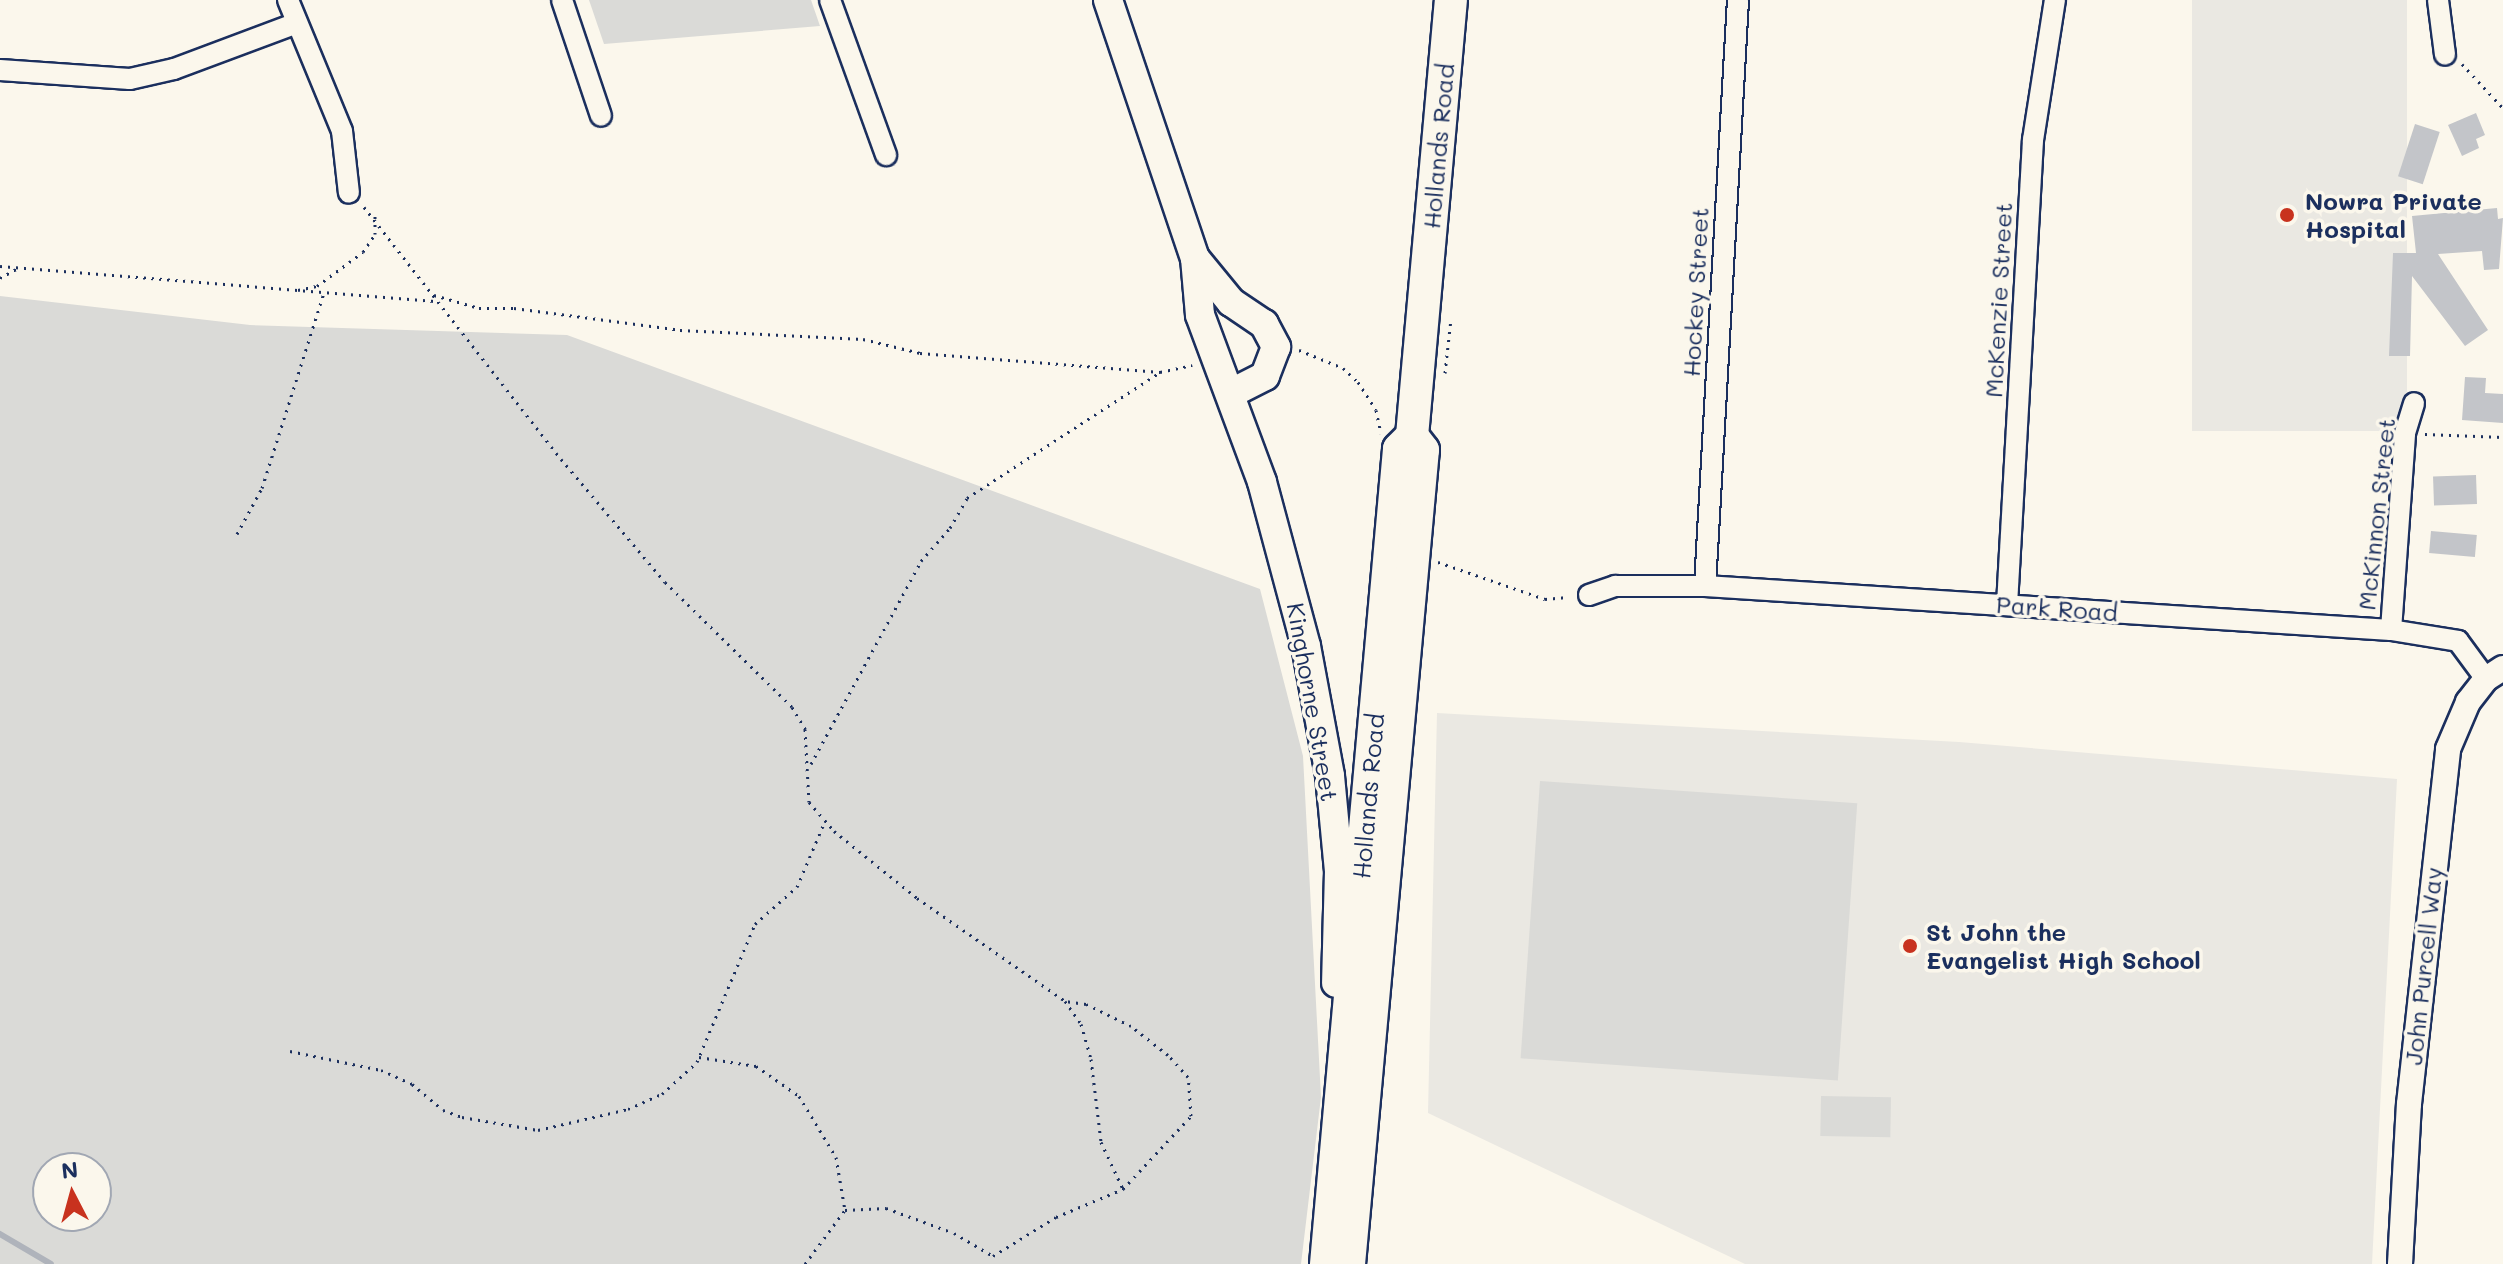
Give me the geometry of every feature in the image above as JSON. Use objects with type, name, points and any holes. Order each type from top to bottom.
[{"type":"highway","name":"Hollands Road","points":[[1348,1151],[1398,440],[1451,0]]},
{"type":"highway","points":[[1326,1264],[1348,1151]]},
{"type":"highway","points":[[1348,1151],[1349,1264]]},
{"type":"main road","name":"Kinghorne Street","points":[[1108,0],[1195,258],[1200,315],[1232,393],[1284,555],[1330,776],[1339,871],[1338,959],[1324,1134],[1348,1151]]},
{"type":"main road","name":"Kinghorne Street","points":[[1195,258],[1231,302],[1264,324],[1276,347]]},
{"type":"main road","points":[[1232,393],[1265,376],[1276,347]]},
{"type":"street","points":[[288,0],[342,131],[349,193]]},
{"type":"street","points":[[562,0],[601,116]]},
{"type":"street","points":[[830,0],[886,155]]},
{"type":"street","name":"Hockey Street","points":[[1705,586],[1738,0]]},
{"type":"street","name":"McKenzie Street","points":[[2007,605],[2033,140],[2039,74],[2055,0]]},
{"type":"street","points":[[2438,0],[2445,55]]},
{"type":"street","points":[[0,70],[130,79],[174,69],[297,23]]},
{"type":"street","name":"McKinnon Street","points":[[2391,630],[2405,433],[2414,403]]},
{"type":"street","name":"Park Road","points":[[1589,595],[1615,586],[1705,586],[2391,630],[2458,641],[2494,674]]},
{"type":"street","name":"John Purcell Way","points":[[2400,1264],[2412,1073],[2448,749],[2455,726],[2494,674]]},
{"type":"path","points":[[2445,55],[2456,58],[2503,108]]},
{"type":"path","points":[[349,193],[375,216],[437,302],[665,582],[792,707],[805,729],[809,802],[825,821],[917,898],[1065,1001],[1081,1024],[1091,1059],[1101,1142],[1123,1189]]},
{"type":"path","points":[[293,291],[317,286],[363,252],[375,234],[375,216]]},
{"type":"path","points":[[0,266],[437,302]]},
{"type":"path","points":[[0,278],[18,268]]},
{"type":"path","points":[[237,534],[262,488],[324,293]]},
{"type":"path","points":[[432,294],[479,308],[529,309],[680,330],[863,339],[920,353],[1160,372]]},
{"type":"path","points":[[1276,347],[1319,355],[1343,368],[1398,440]]},
{"type":"path","points":[[809,766],[921,561],[950,528],[967,498],[1160,372],[1191,364],[1202,370]]},
{"type":"path","points":[[2405,433],[2503,437]]},
{"type":"path","points":[[1428,558],[1545,599],[1589,595]]},
{"type":"path","points":[[290,1051],[381,1070],[412,1084],[443,1110],[538,1130],[651,1099],[699,1057],[737,978],[755,924],[797,887],[825,821]]},
{"type":"path","points":[[845,1210],[886,1208],[954,1233],[993,1256],[1056,1217],[1123,1189],[1191,1116],[1188,1077],[1168,1055],[1131,1026],[1086,1004],[1065,1001]]},
{"type":"path","points":[[699,1057],[756,1066],[799,1096],[836,1157],[845,1210],[805,1264]]},
{"type":"shaded area","points":[[589,0],[811,0],[820,26],[604,44]]},
{"type":"shaded area","name":"Nowra Private Hospital","points":[[2192,0],[2407,0],[2407,431],[2192,431]]},
{"type":"shaded area","points":[[0,296],[250,325],[567,335],[1260,589],[1303,756],[1321,1097],[1301,1264],[0,1264]]},
{"type":"shaded area","name":"St John the Evangelist High School","points":[[1437,713],[1959,742],[2397,779],[2372,1264],[1745,1264],[1428,1113]]},
{"type":"shaded area","points":[[1540,781],[1857,803],[1838,1081],[1521,1058]]},
{"type":"shaded area","points":[[1821,1096],[1891,1097],[1890,1137],[1820,1136]]},
{"type":"building","points":[[2476,113],[2485,135],[2476,139],[2479,148],[2462,156],[2448,125]]},
{"type":"building","points":[[2415,124],[2440,132],[2423,184],[2398,176]]},
{"type":"building","points":[[2497,208],[2498,219],[2503,218],[2499,269],[2484,270],[2482,251],[2438,254],[2488,330],[2465,346],[2412,276],[2410,356],[2389,356],[2393,253],[2416,253],[2412,216]]},
{"type":"building","points":[[2465,377],[2486,378],[2485,393],[2503,394],[2503,423],[2462,420]]},
{"type":"building","points":[[2476,475],[2477,504],[2434,505],[2433,477]]},
{"type":"building","points":[[2431,531],[2477,535],[2475,557],[2429,553]]},
{"type":"waterway","points":[[0,1234],[51,1264]]},
{"type":"place","name":"Nowra Private Hospital","points":[[2287,215]]},
{"type":"place","name":"St John the Evangelist High School","points":[[1910,946]]}]
